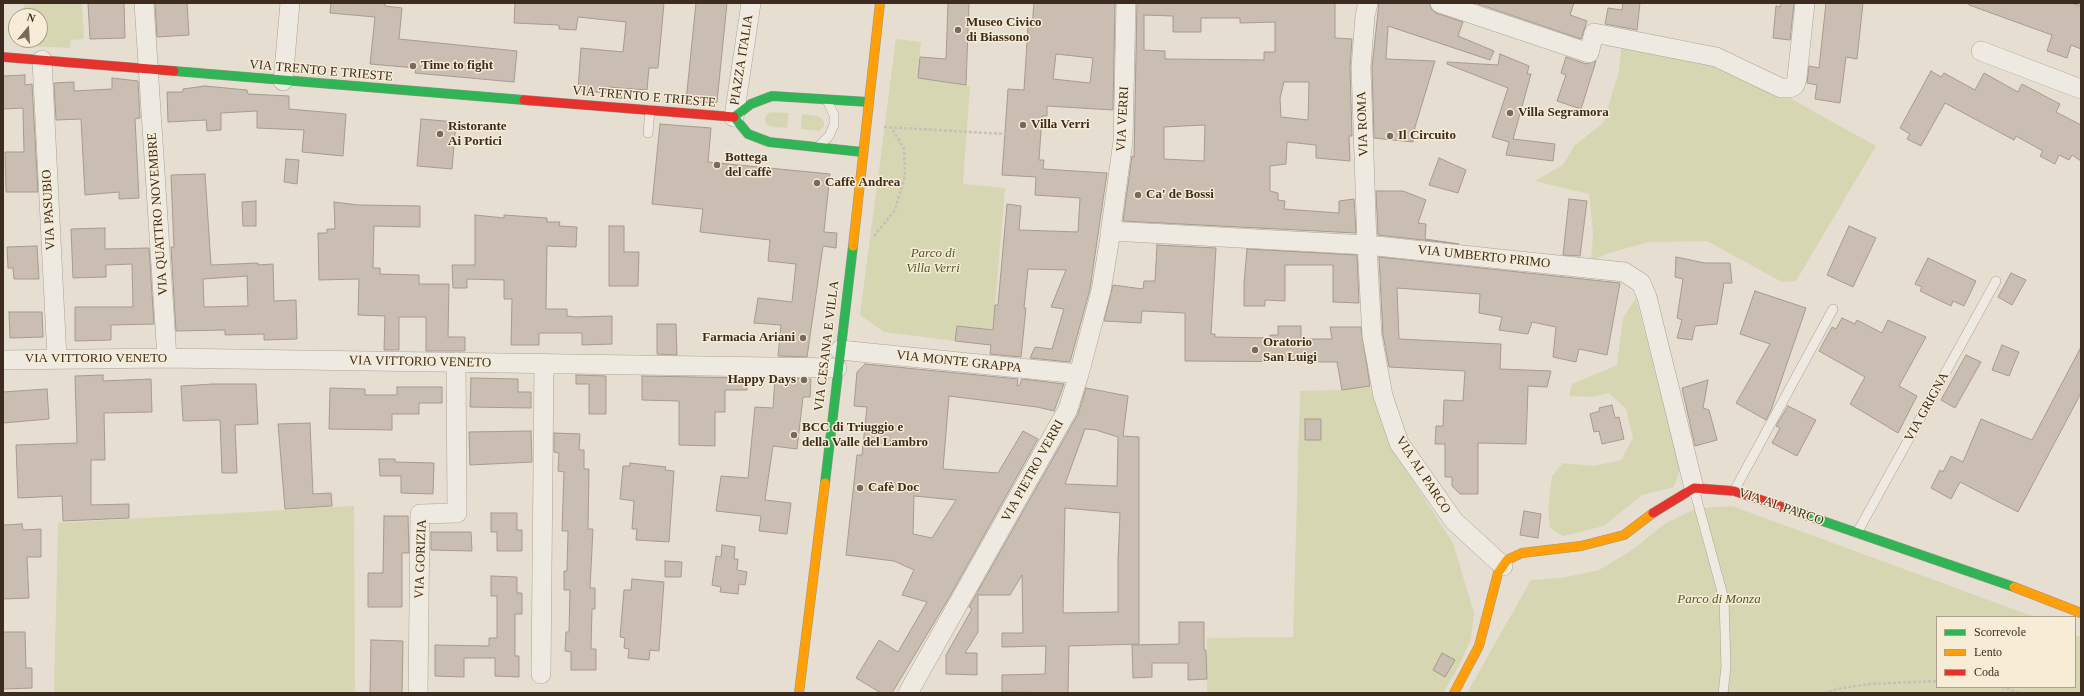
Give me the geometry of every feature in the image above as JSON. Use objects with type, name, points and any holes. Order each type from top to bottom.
[{"type":"street","name":"VIA QUATTRO NOVEMBRE","points":[[144,3],[167,358]]},
{"type":"street","points":[[284,81],[290,3]]},
{"type":"street","name":"PIAZZA ITALIA","points":[[751,3],[734,117],[748,134],[769,142],[862,152]]},
{"type":"street","name":"VIA CESANA E VILLA","points":[[799,693],[837,368],[854,240],[862,152],[880,3]]},
{"type":"street","name":"VIA VERRI","points":[[1111,233],[1123,141],[1126,3]]},
{"type":"street","name":"VIA ROMA","points":[[1367,245],[1361,67],[1365,16],[1368,3]]},
{"type":"street","points":[[1440,3],[1589,53],[1594,33],[1716,58],[1781,88],[1790,88],[1795,85],[1797,78],[1805,3]]},
{"type":"street","points":[[1981,51],[2081,89]]},
{"type":"street","name":"VIA TRENTO E TRIESTE","points":[[3,57],[734,117]]},
{"type":"street","name":"VIA PASUBIO","points":[[42,60],[57,359]]},
{"type":"street","name":"PIAZZA ITALIA","points":[[734,117],[751,104],[772,96],[869,102]]},
{"type":"street","name":"VIA UMBERTO PRIMO","points":[[1111,233],[1367,245],[1624,272],[1641,283],[1648,297],[1694,488]]},
{"type":"street","name":"VIA PIETRO VERRI","points":[[908,693],[1068,409],[1102,291],[1111,233]]},
{"type":"street","name":"VIA AL PARCO","points":[[1367,245],[1372,336],[1382,396],[1399,443],[1454,521],[1502,566]]},
{"type":"street","name":"VIA MONTE GRAPPA","points":[[840,350],[1079,374]]},
{"type":"street","name":"VIA VITTORIO VENETO","points":[[3,360],[167,358],[837,368]]},
{"type":"street","name":"VIA GORIZIA","points":[[418,693],[420,514],[457,513],[456,362]]},
{"type":"street","points":[[541,674],[544,363]]},
{"type":"street","points":[[1454,693],[1479,646],[1498,573],[1502,566],[1513,556],[1522,553],[1581,546],[1624,535],[1657,510],[1694,488]]},
{"type":"street","name":"VIA AL PARCO","points":[[1694,488],[1734,491],[2043,597],[2081,613]]},
{"type":"street","name":"VIA AL PARCO","points":[[2043,597],[2070,598]]},
{"type":"lane","points":[[817,147],[829,136],[834,125],[834,115],[826,99]]},
{"type":"lane","points":[[648,133],[650,110]]},
{"type":"lane","name":"VIA GRIGNA","points":[[1857,533],[1996,281]]},
{"type":"lane","points":[[1734,491],[1833,309]]},
{"type":"lane","points":[[1694,488],[1724,599],[1726,667],[1723,693]]},
{"type":"path","points":[[866,125],[1005,134]]},
{"type":"path","points":[[854,240],[870,241],[896,210],[905,176],[904,149],[891,127]]},
{"type":"path","points":[[1824,693],[1838,689],[1870,684],[1936,681]]},
{"type":"path","points":[[2005,688],[2019,693]]},
{"type":"green space","points":[[24,3],[82,3],[84,39],[71,40],[70,48],[48,47],[48,8],[24,8]]},
{"type":"green space","points":[[1659,37],[1772,88],[1876,146],[1796,281],[1782,282],[1707,241],[1649,242],[1606,254],[1591,262],[1593,232],[1589,194],[1535,181],[1563,165],[1574,146],[1603,123],[1619,72],[1622,39]]},
{"type":"green space","name":"Parco di Villa Verri","points":[[896,39],[921,42],[918,78],[970,86],[963,184],[1005,188],[993,330],[957,326],[955,341],[884,332],[860,315]]},
{"type":"green space","points":[[771,112],[789,113],[787,128],[772,127],[766,124],[765,119],[767,114]]},
{"type":"green space","points":[[802,114],[818,116],[824,121],[824,126],[819,131],[801,129]]},
{"type":"green space","points":[[1636,298],[1680,468],[1674,487],[1642,495],[1604,526],[1563,536],[1550,528],[1548,509],[1552,476],[1563,463],[1593,466],[1621,460],[1633,438],[1626,409],[1609,393],[1593,397],[1569,396],[1572,384],[1617,365],[1623,318]]},
{"type":"green space","points":[[1370,386],[1390,445],[1453,543],[1474,613],[1471,639],[1458,668],[1443,693],[1207,693],[1207,638],[1293,637],[1300,391],[1342,390]]},
{"type":"green space","points":[[354,506],[355,693],[54,693],[58,523]]},
{"type":"green space","name":"Parco di Monza","points":[[1732,506],[2032,616],[1936,616],[1936,688],[2076,688],[2076,635],[2081,637],[2081,693],[1467,693],[1531,580],[1561,578],[1599,570],[1635,548],[1664,524],[1700,508]]},
{"type":"building","points":[[88,3],[124,3],[125,38],[90,39]]},
{"type":"building","points":[[155,3],[187,3],[189,35],[157,37]]},
{"type":"building","points":[[331,3],[385,3],[385,6],[402,8],[399,39],[517,51],[514,82],[415,73],[416,68],[370,64],[375,17],[330,13]]},
{"type":"building","points":[[515,3],[664,3],[658,68],[649,68],[647,90],[607,87],[606,93],[578,90],[581,48],[623,52],[626,22],[578,17],[576,30],[559,29],[559,25],[514,23]]},
{"type":"building","points":[[696,3],[727,3],[717,102],[714,103],[686,101]]},
{"type":"building","name":"Museo Civico di Biassono","points":[[948,3],[969,3],[966,85],[918,78],[920,57],[946,59]]},
{"type":"building","points":[[1034,3],[1115,3],[1113,110],[1047,106],[1047,116],[1042,116],[1039,160],[1044,160],[1043,169],[1107,173],[1090,289],[1070,362],[1030,358],[1035,347],[1052,349],[1064,309],[1051,307],[1066,270],[1028,269],[1021,357],[990,354],[991,345],[955,341],[957,326],[993,330],[995,305],[998,305],[1007,204],[1021,206],[1019,230],[1078,232],[1080,198],[1035,195],[1036,177],[1002,175],[1008,89],[1024,90],[1028,26],[1032,26]],"holes":[[[1056,54],[1093,58],[1090,83],[1053,79]]]},
{"type":"building","points":[[1137,3],[1335,3],[1335,38],[1352,39],[1350,67],[1352,136],[1349,136],[1350,161],[1316,158],[1316,145],[1287,142],[1286,164],[1270,166],[1270,191],[1278,193],[1278,200],[1285,201],[1284,209],[1339,213],[1339,201],[1354,199],[1356,233],[1123,221],[1132,156],[1134,157]],"holes":[[[1144,15],[1173,16],[1173,32],[1201,32],[1201,18],[1240,18],[1240,23],[1275,22],[1275,52],[1264,52],[1264,60],[1165,59],[1165,51],[1144,50]],[[1284,82],[1309,82],[1308,120],[1281,117],[1280,98]],[[1205,125],[1204,161],[1164,159],[1164,127]]]},
{"type":"building","points":[[1379,3],[1429,3],[1432,10],[1436,13],[1463,22],[1458,36],[1494,51],[1490,60],[1388,26],[1386,59],[1435,61],[1415,127],[1413,142],[1374,138],[1372,67]]},
{"type":"building","points":[[1475,3],[1574,3],[1570,15],[1587,21],[1581,39]]},
{"type":"building","points":[[1623,3],[1640,3],[1637,30],[1605,24],[1608,8],[1622,10]]},
{"type":"building","points":[[1781,3],[1794,3],[1790,40],[1773,38],[1776,6],[1780,7]]},
{"type":"building","points":[[1826,3],[1863,3],[1857,59],[1846,57],[1840,103],[1815,99],[1817,85],[1807,83],[1809,66],[1819,68]]},
{"type":"building","points":[[1969,3],[2071,3],[2081,6],[2081,49],[2071,45],[2067,58],[2047,51],[2052,35],[1969,5]]},
{"type":"building","name":"Villa Segramora","points":[[1500,54],[1529,66],[1527,74],[1531,74],[1513,139],[1555,144],[1553,161],[1506,155],[1509,142],[1492,137],[1508,88],[1447,64],[1447,62],[1498,65]]},
{"type":"building","points":[[1566,57],[1586,64],[1596,61],[1581,109],[1557,101],[1566,75],[1561,73]]},
{"type":"building","points":[[1931,71],[1941,77],[1944,73],[1975,90],[1984,73],[2018,92],[2022,84],[2060,104],[2056,112],[2081,125],[2081,161],[2072,155],[2069,160],[2059,155],[2055,164],[2040,156],[2043,151],[2016,136],[2014,140],[1945,103],[1921,146],[1907,139],[1910,134],[1900,128]]},
{"type":"building","points":[[25,75],[25,85],[32,84],[38,192],[6,192],[5,152],[24,152],[23,108],[3,109],[3,76]]},
{"type":"building","points":[[112,78],[138,81],[140,118],[135,119],[139,198],[119,199],[119,192],[85,195],[81,119],[56,120],[54,83],[74,82],[74,91],[112,89]]},
{"type":"building","points":[[205,86],[247,90],[248,94],[289,96],[289,109],[346,114],[343,156],[302,152],[304,130],[257,128],[257,111],[221,113],[221,130],[207,131],[206,120],[168,122],[167,92],[183,92],[183,89]]},
{"type":"building","points":[[421,119],[456,122],[452,169],[417,166]]},
{"type":"building","points":[[660,124],[711,128],[708,162],[830,174],[824,232],[837,233],[836,248],[823,246],[807,357],[778,356],[781,325],[754,323],[758,298],[792,302],[796,264],[768,261],[770,240],[700,232],[703,209],[652,204]]},
{"type":"building","points":[[1439,158],[1466,170],[1458,193],[1429,185]]},
{"type":"building","points":[[286,159],[299,160],[297,184],[284,182]]},
{"type":"building","points":[[205,174],[211,265],[258,263],[258,265],[273,264],[274,301],[296,300],[297,339],[264,340],[264,334],[225,335],[225,330],[176,331],[171,247],[174,247],[171,175]],"holes":[[[247,276],[248,306],[204,307],[203,279]]]},
{"type":"building","points":[[1376,191],[1403,191],[1426,200],[1418,223],[1426,224],[1425,239],[1459,244],[1378,235]]},
{"type":"building","points":[[1569,199],[1587,201],[1580,256],[1563,255]]},
{"type":"building","points":[[256,201],[256,226],[243,226],[242,202]]},
{"type":"building","points":[[334,202],[358,205],[420,206],[420,227],[374,226],[373,268],[380,268],[380,274],[419,275],[419,284],[449,284],[448,337],[465,337],[465,351],[426,351],[426,317],[399,317],[399,350],[384,350],[385,316],[358,315],[359,279],[319,280],[318,233],[327,233],[327,229],[335,229]]},
{"type":"building","points":[[475,215],[504,218],[504,215],[547,218],[547,222],[560,222],[559,226],[577,227],[576,247],[547,246],[546,309],[567,309],[567,316],[575,317],[612,316],[612,344],[582,345],[582,333],[539,333],[539,345],[511,345],[512,299],[504,299],[504,280],[467,279],[467,288],[453,288],[452,265],[475,265]]},
{"type":"building","points":[[609,226],[624,226],[624,252],[639,252],[638,286],[609,286]]},
{"type":"building","points":[[1849,226],[1876,238],[1853,287],[1827,275]]},
{"type":"building","points":[[105,228],[105,249],[149,248],[154,324],[111,325],[111,340],[75,341],[75,307],[133,307],[132,264],[106,265],[106,277],[73,278],[71,229]]},
{"type":"building","points":[[1157,245],[1216,248],[1211,334],[1215,334],[1215,337],[1270,338],[1270,335],[1278,335],[1278,326],[1301,326],[1301,339],[1332,339],[1330,327],[1361,327],[1370,386],[1342,390],[1337,362],[1185,361],[1185,313],[1142,311],[1141,323],[1104,321],[1113,285],[1143,289],[1144,281],[1155,281]]},
{"type":"building","points":[[37,246],[39,279],[14,279],[13,268],[8,268],[7,247]]},
{"type":"building","points":[[1247,249],[1357,255],[1359,303],[1333,302],[1333,265],[1285,265],[1285,301],[1265,300],[1265,306],[1244,306],[1244,283]]},
{"type":"building","points":[[1379,257],[1620,283],[1607,355],[1579,349],[1576,362],[1553,357],[1556,327],[1532,322],[1528,334],[1499,330],[1502,317],[1479,313],[1480,294],[1397,288],[1399,339],[1501,344],[1500,369],[1551,371],[1547,387],[1528,386],[1526,444],[1478,443],[1478,494],[1460,494],[1452,486],[1452,477],[1445,477],[1445,444],[1435,444],[1436,426],[1443,426],[1444,400],[1463,401],[1465,371],[1389,367],[1383,335]]},
{"type":"building","points":[[1676,257],[1705,263],[1730,263],[1732,283],[1724,283],[1717,324],[1695,326],[1692,340],[1677,338],[1682,320],[1677,318],[1683,279],[1675,277]]},
{"type":"building","points":[[1928,258],[1976,281],[1964,306],[1953,301],[1951,306],[1920,291],[1922,287],[1915,284]]},
{"type":"building","points":[[2011,273],[2026,280],[2012,305],[1998,297]]},
{"type":"building","points":[[1755,291],[1806,308],[1771,410],[1766,420],[1736,403],[1770,344],[1740,334]]},
{"type":"building","points":[[9,312],[42,312],[43,337],[10,338]]},
{"type":"building","points":[[1842,318],[1855,324],[1857,320],[1882,333],[1888,320],[1926,337],[1899,386],[1917,396],[1898,433],[1850,404],[1865,377],[1819,351],[1832,327],[1836,329]]},
{"type":"building","points":[[657,324],[676,324],[677,355],[657,354]]},
{"type":"building","points":[[2002,345],[2019,352],[2009,376],[1992,370]]},
{"type":"building","points":[[2081,347],[2081,393],[2018,512],[1960,482],[1951,499],[1931,488],[1940,470],[1943,472],[1951,456],[1963,462],[1981,419],[2032,440]]},
{"type":"building","points":[[1966,355],[1981,362],[1955,408],[1941,400]]},
{"type":"building","points":[[865,364],[1018,379],[1017,386],[1019,386],[1022,379],[1064,384],[1054,411],[1037,407],[949,396],[943,469],[998,473],[1023,431],[1038,439],[950,596],[892,693],[881,693],[856,678],[879,640],[898,652],[927,602],[902,595],[914,570],[894,561],[846,555],[857,455],[862,455],[867,407],[854,406],[857,372]],"holes":[[[914,496],[956,500],[932,538],[913,534]]]},
{"type":"building","points":[[103,375],[103,381],[151,379],[152,412],[104,413],[105,460],[91,460],[91,505],[129,504],[129,518],[63,521],[62,496],[18,498],[16,445],[77,443],[75,376]]},
{"type":"building","points":[[576,375],[606,376],[606,414],[589,414],[589,384],[576,384]]},
{"type":"building","points":[[642,376],[747,378],[747,390],[725,390],[725,412],[715,412],[715,446],[679,445],[679,401],[642,400]]},
{"type":"building","points":[[471,378],[518,379],[518,392],[531,392],[531,408],[470,407]]},
{"type":"building","points":[[775,378],[811,379],[810,397],[803,397],[797,449],[773,446],[765,500],[791,503],[787,534],[759,531],[761,516],[716,511],[721,476],[748,478],[755,407],[773,408]]},
{"type":"building","points":[[1708,380],[1703,408],[1709,410],[1717,440],[1695,446],[1682,388]]},
{"type":"building","points":[[256,384],[258,424],[235,425],[237,473],[222,473],[220,420],[183,421],[181,386]]},
{"type":"building","points":[[397,387],[442,387],[442,403],[419,403],[419,414],[392,414],[392,430],[329,429],[330,388],[365,389],[365,395],[397,395]]},
{"type":"building","points":[[1086,388],[1128,396],[1123,436],[1139,437],[1139,644],[1069,646],[1068,693],[1002,692],[1002,675],[1045,674],[1046,646],[1002,647],[1002,633],[1023,633],[1022,575],[1010,595],[978,595],[978,632],[965,653],[977,653],[977,675],[946,674],[946,655],[972,609],[969,607],[1078,414]],"holes":[[[1085,429],[1096,430],[1118,437],[1117,486],[1065,484]],[[1065,508],[1120,513],[1118,612],[1063,613]]]},
{"type":"building","points":[[47,389],[49,419],[3,423],[3,392]]},
{"type":"building","points":[[1612,405],[1615,418],[1619,417],[1624,439],[1602,444],[1599,431],[1594,432],[1590,414],[1600,411],[1599,408]]},
{"type":"building","points":[[1788,406],[1816,420],[1797,456],[1772,443],[1780,428],[1776,426]]},
{"type":"building","points":[[1305,419],[1321,419],[1321,440],[1305,440]]},
{"type":"building","points":[[310,423],[313,494],[331,493],[332,506],[285,509],[278,424]]},
{"type":"building","points":[[531,431],[532,462],[470,465],[469,432]]},
{"type":"building","points":[[554,433],[580,434],[579,450],[584,450],[584,469],[589,469],[588,529],[593,529],[590,588],[595,588],[595,609],[592,609],[591,649],[596,649],[596,670],[571,670],[571,652],[565,651],[566,632],[569,632],[570,590],[564,590],[564,571],[567,571],[568,531],[562,531],[564,472],[558,471],[559,453],[554,452]]},
{"type":"building","points":[[379,459],[395,459],[395,462],[434,463],[433,494],[401,493],[401,476],[380,476]]},
{"type":"building","points":[[630,463],[666,467],[665,470],[674,471],[669,542],[636,540],[637,529],[632,529],[634,501],[620,499],[623,466],[630,466]]},
{"type":"building","points":[[1524,511],[1541,514],[1538,538],[1520,535]]},
{"type":"building","points":[[491,513],[517,513],[517,530],[522,530],[522,551],[497,551],[497,532],[491,532]]},
{"type":"building","points":[[384,516],[408,516],[409,553],[402,553],[402,607],[368,607],[368,573],[383,573]]},
{"type":"building","points":[[22,524],[23,530],[41,529],[41,557],[27,557],[29,598],[3,599],[3,525]]},
{"type":"building","points":[[431,532],[471,532],[472,551],[431,550]]},
{"type":"building","points":[[722,545],[735,547],[734,559],[738,559],[737,570],[747,572],[745,585],[739,584],[738,594],[720,592],[721,587],[712,585],[716,556],[721,557]]},
{"type":"building","points":[[665,561],[682,562],[681,577],[665,577]]},
{"type":"building","points":[[491,576],[517,577],[517,593],[522,593],[522,614],[515,614],[515,656],[519,656],[519,677],[495,676],[495,658],[464,658],[464,677],[435,676],[435,645],[489,646],[489,638],[497,638],[497,596],[491,596]]},
{"type":"building","points":[[632,579],[664,582],[659,651],[650,650],[649,660],[628,658],[629,649],[624,648],[625,638],[620,637],[624,590],[631,590]]},
{"type":"building","points":[[1179,622],[1204,622],[1204,650],[1206,650],[1207,679],[1188,680],[1188,663],[1152,663],[1152,677],[1133,678],[1132,645],[1179,644]]},
{"type":"building","points":[[3,632],[25,632],[26,668],[32,668],[32,688],[3,689]]},
{"type":"building","points":[[371,640],[403,641],[402,693],[370,693]]},
{"type":"building","points":[[1442,653],[1455,660],[1445,677],[1433,670]]},
{"type":"traffic: fast","points":[[174,71],[524,100]]},
{"type":"traffic: fast","points":[[734,117],[751,104],[772,96],[869,102]]},
{"type":"traffic: fast","points":[[734,117],[748,134],[769,142],[862,152]]},
{"type":"traffic: fast","points":[[825,483],[853,246]]},
{"type":"traffic: fast","points":[[1782,507],[2014,587]]},
{"type":"traffic: slow","points":[[853,246],[880,3]]},
{"type":"traffic: slow","points":[[799,693],[825,483]]},
{"type":"traffic: slow","points":[[1454,693],[1479,646],[1498,573],[1507,560],[1522,553],[1581,546],[1624,535],[1653,513]]},
{"type":"traffic: slow","points":[[2014,587],[2081,613]]},
{"type":"traffic: jam","points":[[3,57],[174,71]]},
{"type":"traffic: jam","points":[[524,100],[734,117]]},
{"type":"traffic: jam","points":[[1653,513],[1694,488],[1734,491],[1782,507]]},
{"type":"place","name":"Museo Civico di Biassono","points":[[958,30]]},
{"type":"place","name":"Time to fight","points":[[413,66]]},
{"type":"place","name":"Villa Segramora","points":[[1510,113]]},
{"type":"place","name":"Villa Verri","points":[[1023,125]]},
{"type":"place","name":"Ristorante Ai Portici","points":[[440,134]]},
{"type":"place","name":"Il Circuito","points":[[1390,136]]},
{"type":"place","name":"Bottega del caffè","points":[[717,165]]},
{"type":"place","name":"Caffè Andrea","points":[[817,183]]},
{"type":"place","name":"Ca' de Bossi","points":[[1138,195]]},
{"type":"place","name":"Farmacia Ariani","points":[[803,338]]},
{"type":"place","name":"Oratorio San Luigi","points":[[1255,350]]},
{"type":"place","name":"Happy Days","points":[[804,380]]},
{"type":"place","name":"BCC di Triuggio e della Valle del Lambro","points":[[794,435]]},
{"type":"place","name":"Cafè Doc","points":[[860,488]]}]
